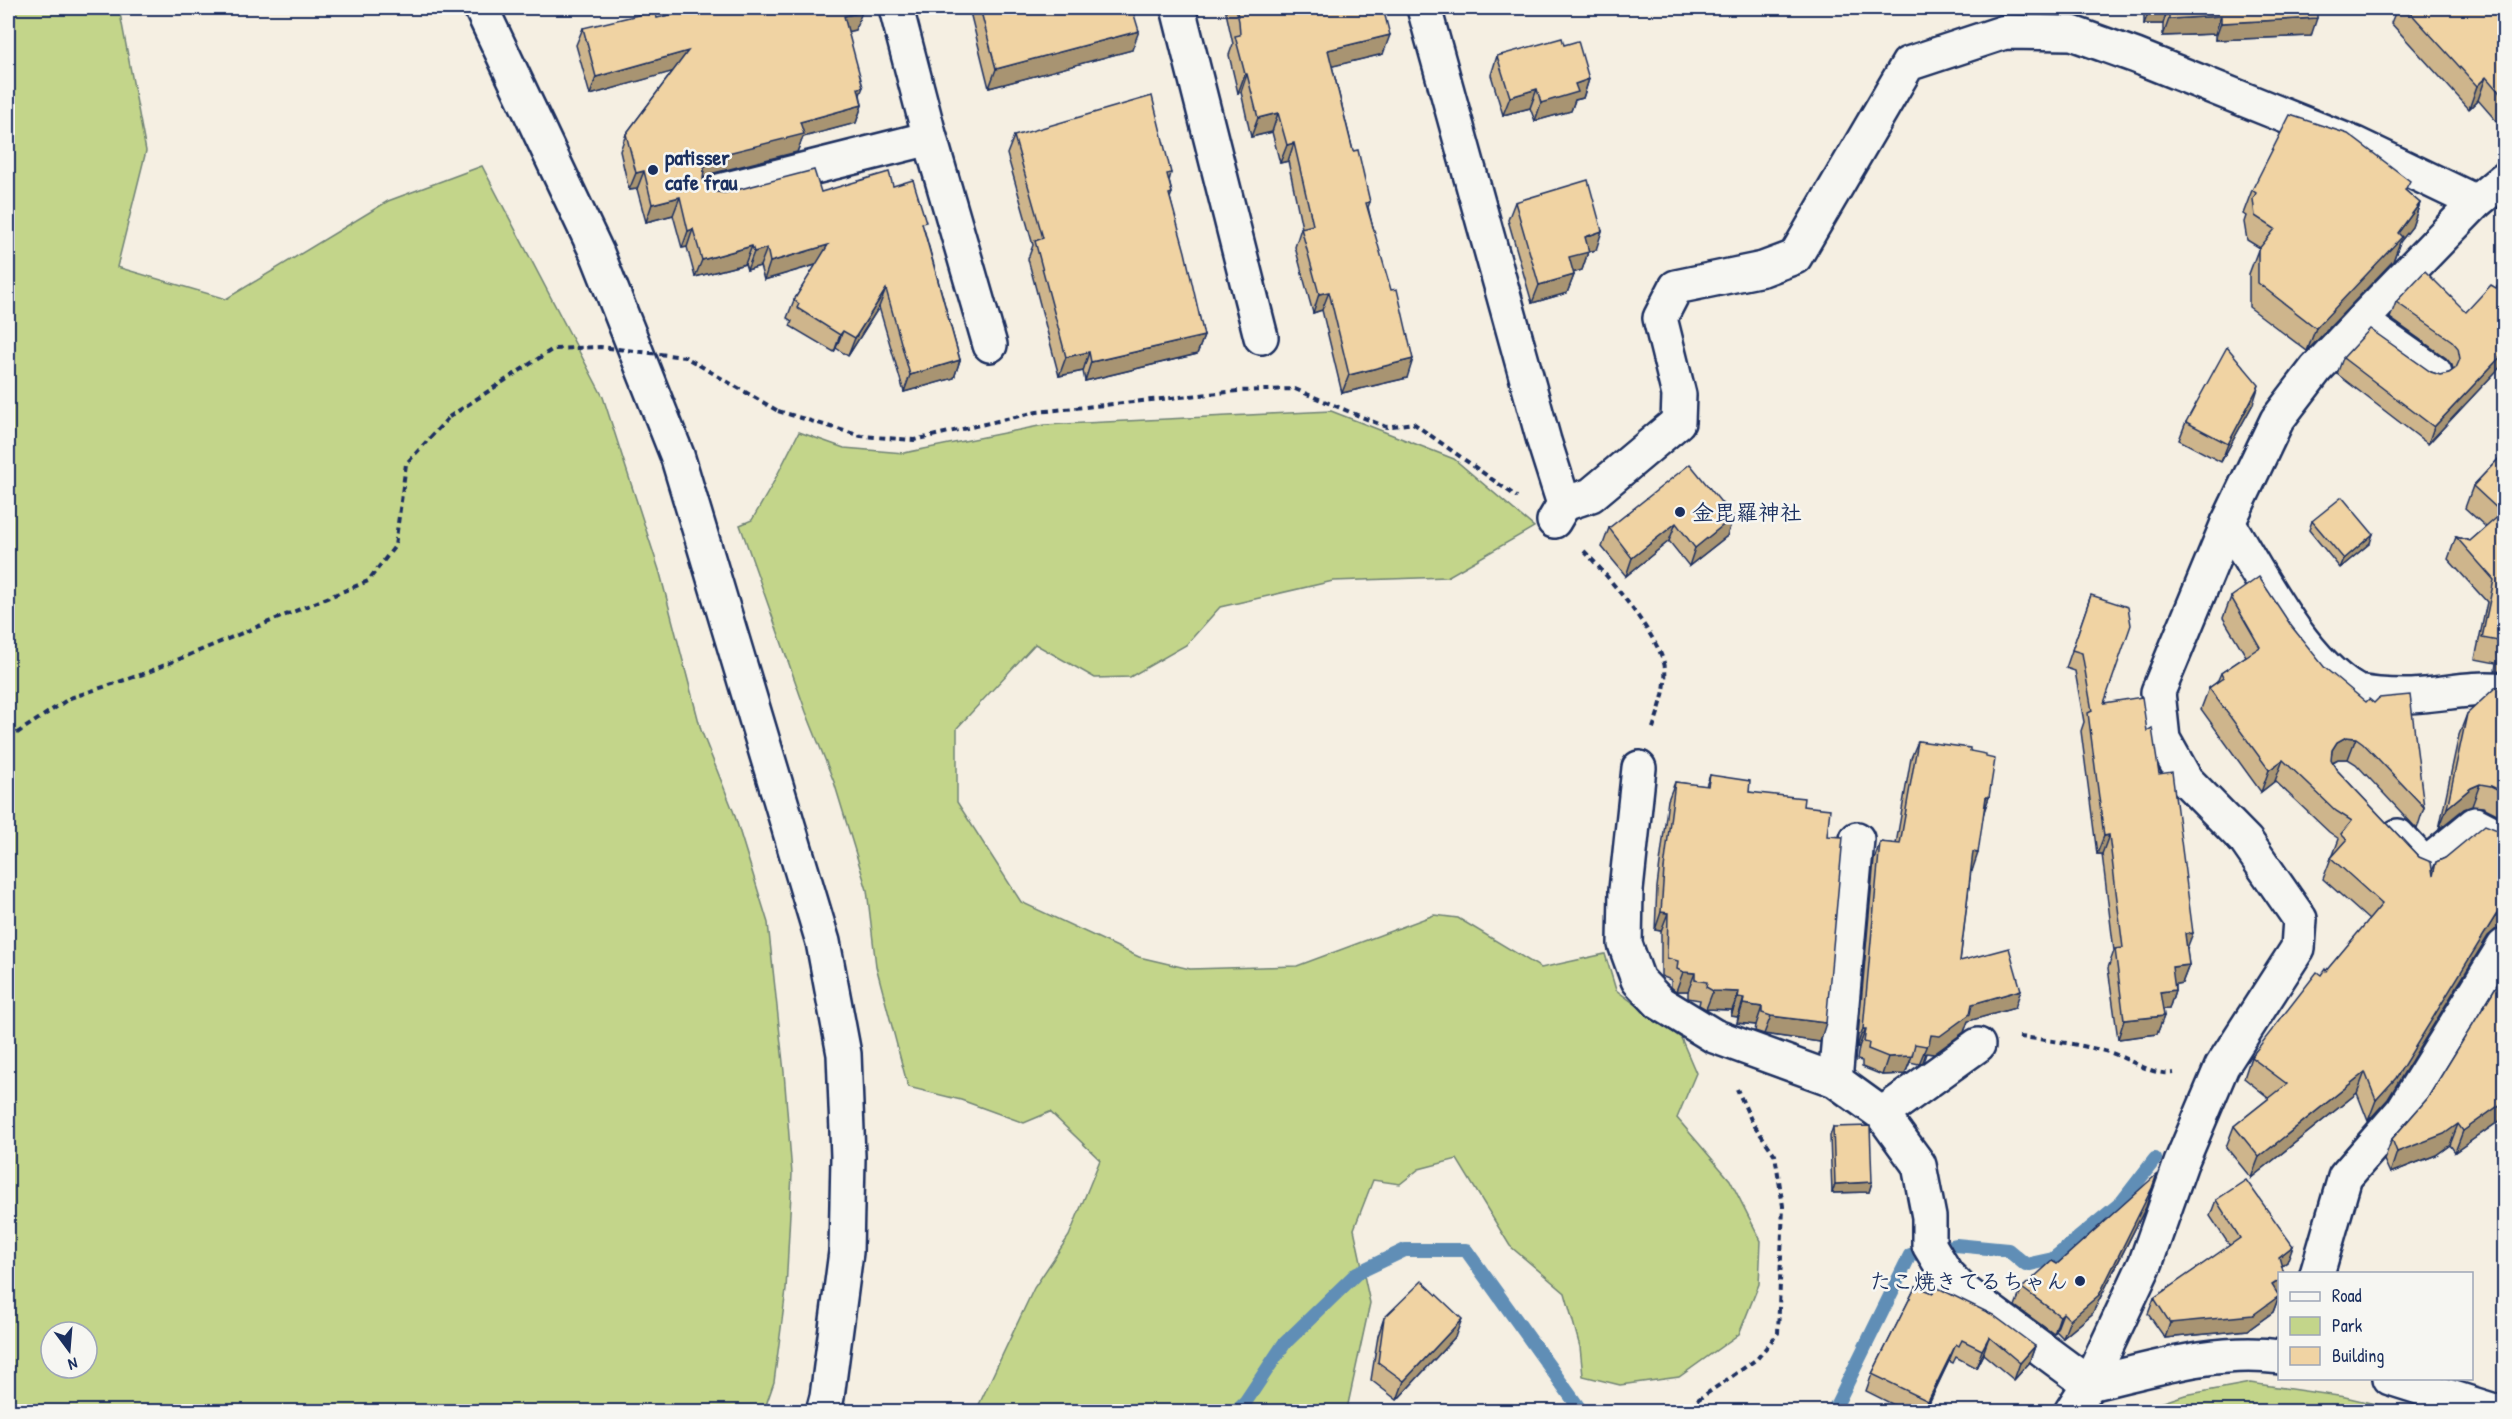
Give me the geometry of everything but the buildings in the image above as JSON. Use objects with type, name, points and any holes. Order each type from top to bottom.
[{"type":"street","points":[[481,8],[597,253],[677,455],[823,942],[844,1054],[848,1157],[846,1252],[827,1397],[823,1412]]},
{"type":"street","points":[[896,8],[930,138],[990,345]]},
{"type":"street","points":[[1178,8],[1261,337]]},
{"type":"street","points":[[1424,8],[1544,441],[1559,513],[1591,495],[1678,422],[1679,395],[1660,318],[1676,287],[1763,269],[1795,256],[1908,64],[2005,32],[2072,33],[2136,56],[2355,144],[2476,201]]},
{"type":"street","points":[[715,192],[930,138]]},
{"type":"street","points":[[2071,1412],[2089,1384],[2146,1262],[2181,1163],[2222,1066],[2298,948],[2300,919],[2246,841],[2186,780],[2163,739],[2158,692],[2228,523],[2277,420],[2316,369],[2361,321],[2476,201],[2505,179]]},
{"type":"street","points":[[2361,321],[2435,372]]},
{"type":"street","points":[[2228,523],[2302,640],[2333,674],[2356,691],[2404,696],[2484,688],[2505,690]]},
{"type":"street","points":[[1639,768],[1626,890],[1625,944],[1638,980],[1660,1004],[1714,1036],[1834,1080],[1882,1114],[1919,1166],[1929,1217],[1929,1245],[1947,1275],[1962,1290],[2089,1384],[2192,1360],[2274,1348]]},
{"type":"street","points":[[2380,817],[2425,865],[2475,824],[2505,839]]},
{"type":"street","points":[[1834,1080],[1857,839]]},
{"type":"street","points":[[2318,1272],[2345,1177],[2403,1110],[2505,946]]},
{"type":"street","points":[[1882,1114],[1978,1045]]},
{"type":"street","points":[[2396,1380],[2498,1412]]},
{"type":"path","points":[[8,739],[70,698],[143,674],[368,581],[395,546],[406,464],[449,417],[553,349],[600,347],[686,357],[778,411],[861,436],[914,440],[1037,412],[1238,391],[1295,389],[1386,427],[1413,423],[1559,513],[1589,556],[1650,632],[1665,666],[1663,698],[1639,768]]},
{"type":"path","points":[[1680,1412],[1757,1359],[1778,1333],[1783,1206],[1775,1155],[1752,1122],[1714,1036]]},
{"type":"path","points":[[1978,1045],[2002,1036],[2050,1040],[2109,1052],[2162,1075],[2222,1066]]},
{"type":"green space","points":[[8,8],[119,8],[146,151],[117,267],[226,299],[388,201],[482,166],[603,397],[660,573],[701,730],[734,813],[768,923],[792,1174],[786,1290],[774,1382],[764,1411],[8,1411]]},
{"type":"green space","points":[[1331,411],[1454,459],[1534,527],[1447,577],[1333,581],[1220,607],[1186,645],[1130,677],[1095,678],[1035,644],[957,728],[957,802],[1021,902],[1139,957],[1190,969],[1297,966],[1434,915],[1458,918],[1541,968],[1605,954],[1616,990],[1681,1038],[1696,1073],[1677,1118],[1730,1180],[1761,1241],[1759,1284],[1739,1334],[1679,1377],[1620,1385],[1583,1376],[1580,1347],[1565,1293],[1510,1246],[1457,1159],[1419,1169],[1400,1184],[1373,1180],[1354,1229],[1370,1303],[1347,1409],[1338,1412],[976,1411],[1034,1288],[1069,1236],[1100,1160],[1050,1112],[1024,1123],[961,1100],[908,1087],[876,966],[867,890],[834,782],[806,712],[740,525],[752,520],[799,432],[844,448],[904,453],[1044,425]]},
{"type":"green space","points":[[2250,1383],[2345,1397],[2405,1411],[2136,1411],[2185,1395]]},
{"type":"waterway","points":[[1833,1412],[1910,1255],[1956,1245],[2008,1250],[2026,1265],[2053,1259],[2121,1203],[2155,1159]]},
{"type":"waterway","points":[[1235,1412],[1246,1401],[1284,1344],[1357,1273],[1405,1250],[1466,1250],[1582,1412]]},
{"type":"place","name":"patisser cafe frau","points":[[653,170]]},
{"type":"place","name":"金毘羅神社","points":[[1680,512]]},
{"type":"place","name":"たこ焼きてるちゃん","points":[[2080,1281]]}]
